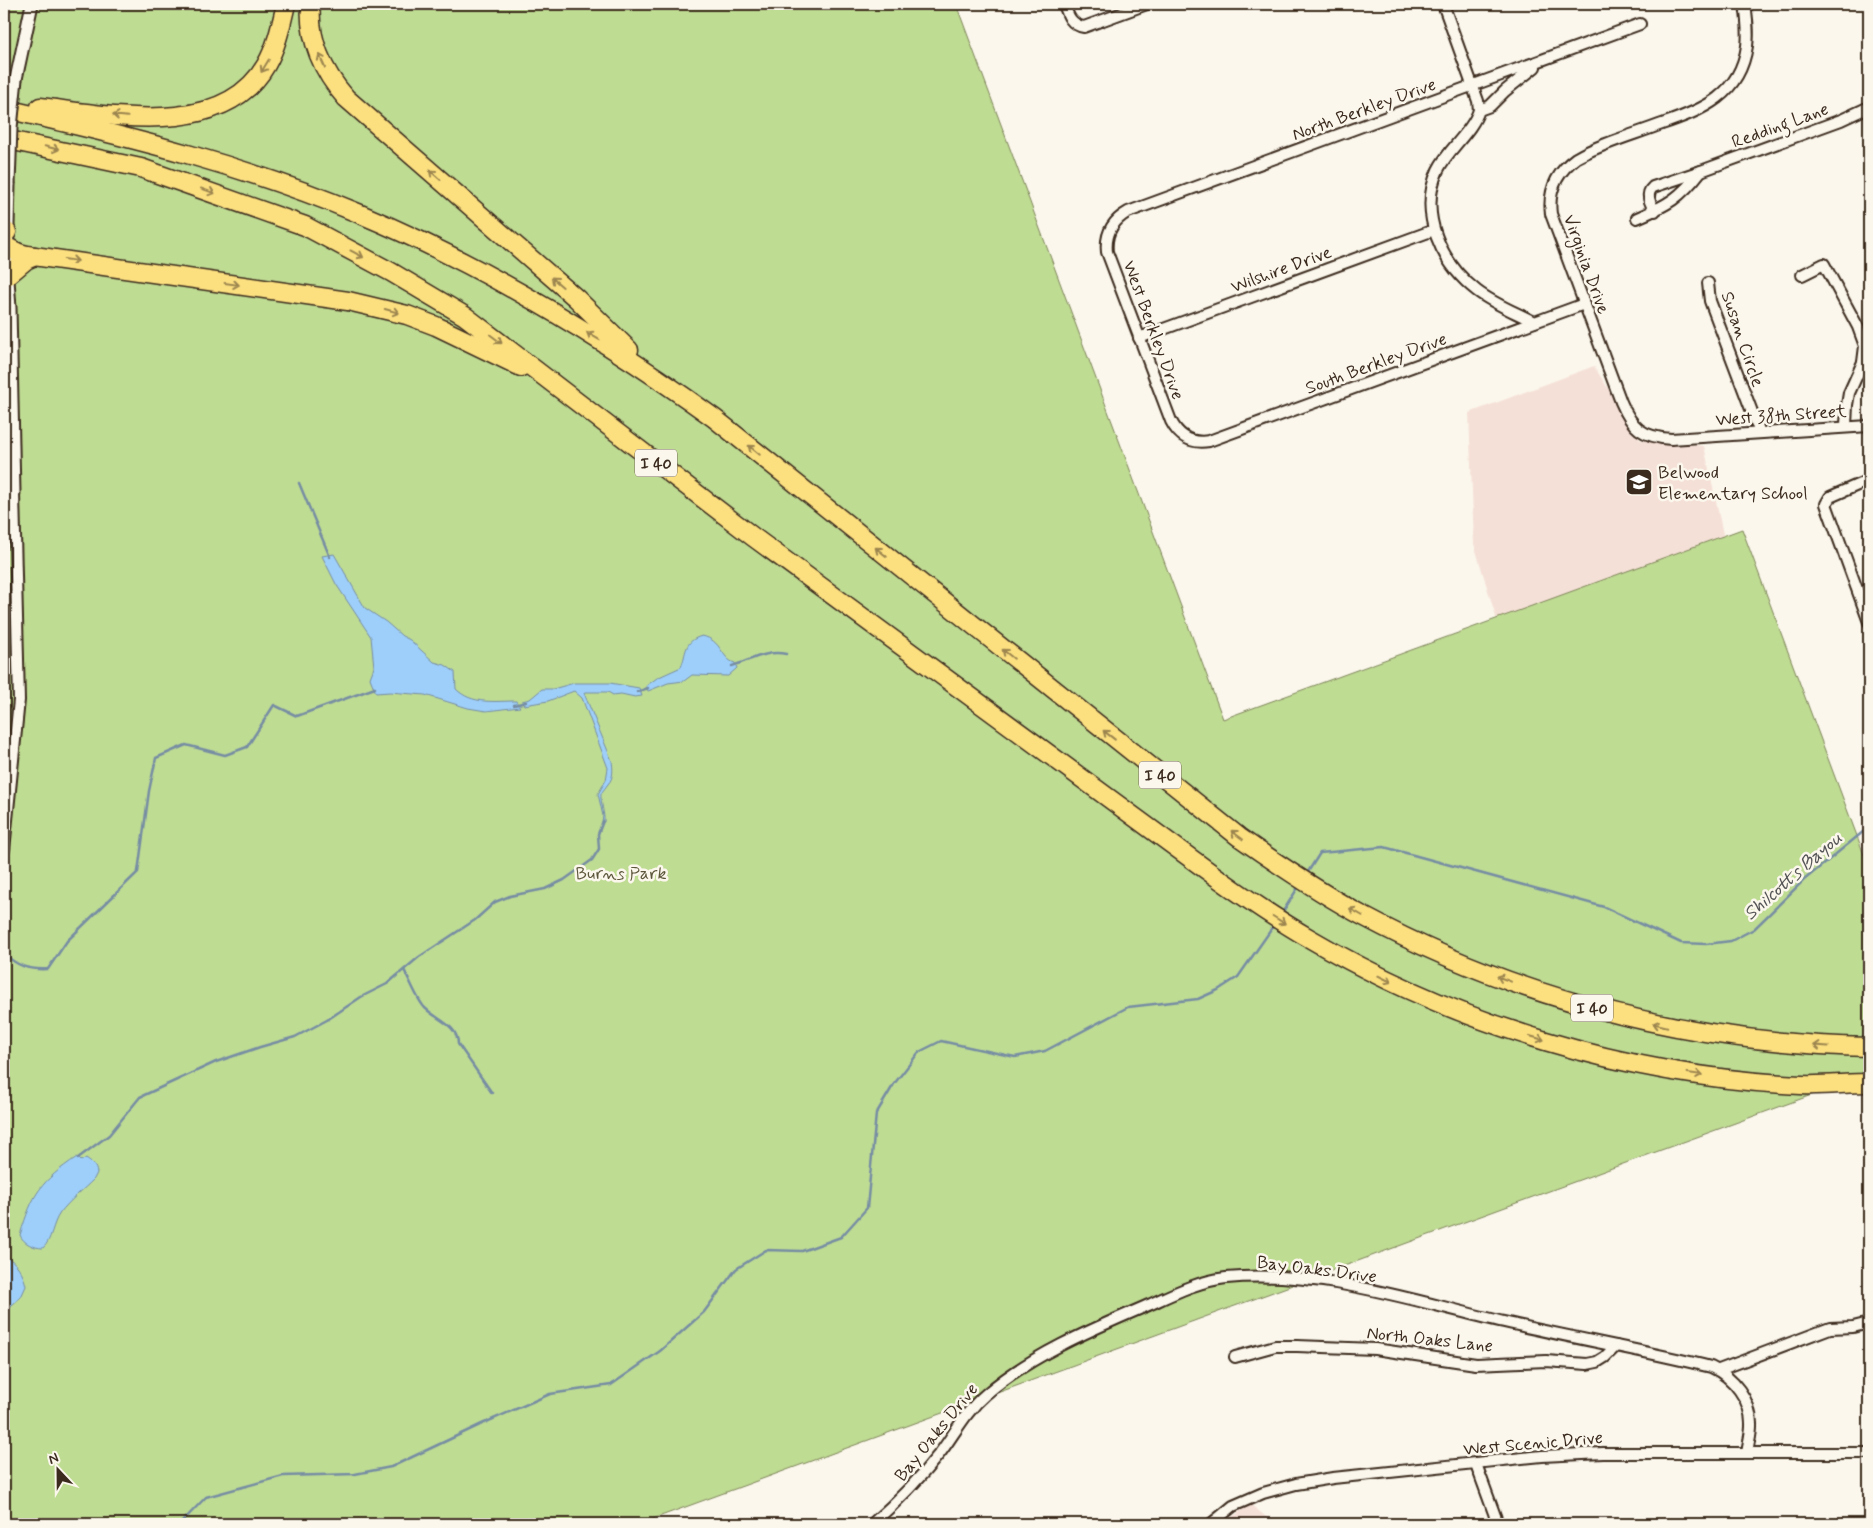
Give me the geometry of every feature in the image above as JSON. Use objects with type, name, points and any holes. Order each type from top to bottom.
[{"type":"highway","points":[[12,111],[30,105],[126,117],[180,116],[216,107],[242,92],[263,70],[276,44],[286,4]]},
{"type":"highway","points":[[312,4],[311,25],[317,51],[330,77],[346,98],[576,298],[656,376]]},
{"type":"highway","name":"I 40","points":[[12,111],[98,130],[211,160],[356,212],[472,266],[536,302],[656,376],[714,418],[1239,837],[1277,864],[1363,917],[1470,966],[1557,998],[1609,1012],[1672,1027],[1748,1040],[1821,1046],[1869,1047]]},
{"type":"highway","name":"I 40","points":[[4,139],[141,168],[306,226],[391,272],[465,316],[752,536],[1251,902],[1308,938],[1382,977],[1486,1022],[1580,1050],[1665,1069],[1756,1081],[1812,1085],[1869,1084]]},
{"type":"highway","points":[[6,253],[26,260],[34,256]]},
{"type":"highway","points":[[6,253],[18,253],[348,301],[383,308],[436,326],[548,380]]},
{"type":"street","points":[[4,850],[19,700],[10,308],[6,253],[11,128],[16,79],[32,4]]},
{"type":"street","points":[[1064,4],[1071,20],[1076,26],[1084,27],[1147,4]]},
{"type":"street","points":[[1443,4],[1478,101],[1479,110],[1474,120],[1446,158],[1436,177],[1431,199],[1431,215],[1434,230],[1440,247],[1449,262],[1478,292],[1534,322]]},
{"type":"street","name":"Virginia Drive","points":[[1696,437],[1657,438],[1633,425],[1627,417],[1551,214],[1552,191],[1556,180],[1568,164],[1583,154],[1696,112],[1718,99],[1735,79],[1745,57],[1748,39],[1746,4]]},
{"type":"street","name":"North Berkley Drive","points":[[1108,235],[1113,224],[1128,212],[1640,24]]},
{"type":"street","points":[[1479,110],[1490,106],[1525,74],[1548,58]]},
{"type":"street","name":"Redding Lane","points":[[1655,210],[1649,201],[1652,187],[1841,120],[1869,107]]},
{"type":"street","points":[[1637,218],[1684,193],[1701,171]]},
{"type":"street","name":"Wilshire Drive","points":[[1139,338],[1434,230]]},
{"type":"street","name":"West Berkley Drive","points":[[1108,235],[1107,252],[1171,421],[1180,434]]},
{"type":"street","points":[[1802,275],[1824,264],[1863,339],[1864,358],[1849,393],[1846,405],[1846,426]]},
{"type":"street","name":"Susan Circle","points":[[1708,283],[1713,308],[1760,433]]},
{"type":"street","name":"South Berkley Drive","points":[[1180,434],[1195,442],[1209,441],[1584,304]]},
{"type":"street","name":"West 38th Street","points":[[1696,437],[1869,426]]},
{"type":"street","points":[[1869,480],[1830,497],[1826,504],[1869,622]]},
{"type":"street","points":[[4,500],[14,493]]},
{"type":"street","name":"Bay Oaks Drive","points":[[872,1524],[908,1492],[977,1402],[1009,1376],[1044,1354],[1126,1314],[1198,1284],[1248,1277],[1276,1277],[1348,1285],[1505,1322],[1685,1360],[1719,1370],[1738,1388],[1748,1405],[1751,1427],[1747,1453]]},
{"type":"street","points":[[1719,1370],[1830,1328],[1853,1327],[1869,1323]]},
{"type":"street","name":"North Oaks Lane","points":[[1235,1357],[1275,1346],[1297,1346],[1376,1349],[1476,1364],[1546,1361],[1587,1364],[1605,1358],[1616,1346]]},
{"type":"street","name":"West Scenic Drive","points":[[1212,1524],[1224,1512],[1242,1501],[1263,1492],[1315,1480],[1542,1456],[1603,1453],[1869,1453]]},
{"type":"street","points":[[1476,1464],[1498,1524]]},
{"type":"shaded area","points":[[1594,366],[1640,440],[1704,446],[1728,557],[1499,627],[1474,544],[1469,413]]},
{"type":"shaded area","points":[[1250,1504],[1275,1524],[1223,1524]]},
{"type":"green space","name":"Burns Park","points":[[4,4],[956,4],[1223,719],[1742,529],[1869,868],[1869,1074],[639,1524],[4,1524]]},
{"type":"water","points":[[334,554],[365,608],[410,640],[434,662],[445,665],[455,672],[456,689],[462,694],[476,700],[516,701],[520,707],[486,711],[468,708],[425,695],[390,692],[376,693],[370,678],[374,667],[371,637],[336,584],[322,556]]},
{"type":"water","points":[[702,636],[714,641],[727,658],[735,663],[737,668],[728,676],[692,675],[684,681],[668,683],[648,691],[646,686],[657,678],[681,667],[689,644]]},
{"type":"water","points":[[574,683],[610,683],[639,688],[642,696],[613,695],[608,692],[584,693],[612,761],[613,770],[610,782],[601,794],[604,822],[602,822],[603,816],[598,794],[606,780],[608,768],[582,698],[574,691],[548,701],[524,705],[522,701],[530,699],[542,689],[553,689]]},
{"type":"water","points":[[77,1157],[81,1161],[86,1158],[93,1164],[97,1173],[94,1179],[60,1213],[43,1248],[29,1244],[20,1235],[34,1198],[54,1174]]},
{"type":"water","points":[[4,1257],[16,1264],[26,1286],[21,1297],[4,1312]]},
{"type":"waterway","points":[[299,483],[330,557]]},
{"type":"waterway","points":[[732,666],[765,654],[786,654]]},
{"type":"waterway","points":[[4,953],[14,962],[24,967],[48,969],[67,941],[138,872],[149,791],[156,758],[186,745],[225,755],[247,747],[274,705],[297,716],[375,688]]},
{"type":"waterway","points":[[637,692],[648,688]]},
{"type":"waterway","points":[[514,705],[526,702]]},
{"type":"waterway","points":[[78,1158],[109,1135],[140,1097],[216,1062],[295,1037],[327,1020],[361,997],[387,984],[419,957],[475,920],[495,902],[510,896],[545,889],[564,880],[592,860],[599,849],[598,834],[603,821]]},
{"type":"waterway","name":"Shilcotts Bayou","points":[[1306,875],[1320,853],[1384,847],[1604,907],[1681,943],[1706,944],[1731,941],[1754,929],[1804,880],[1869,827]]},
{"type":"waterway","points":[[1282,913],[1299,886]]},
{"type":"waterway","points":[[180,1524],[206,1497],[283,1476],[355,1474],[391,1467],[550,1394],[611,1385],[660,1351],[704,1312],[736,1269],[766,1250],[802,1251],[841,1237],[867,1208],[876,1114],[894,1084],[919,1052],[941,1041],[1015,1057],[1045,1051],[1128,1007],[1198,999],[1218,990],[1238,977],[1275,924]]},
{"type":"waterway","points":[[404,970],[416,995],[425,1008],[455,1032],[458,1044],[492,1093]]},
{"type":"place","name":"Belwood Elementary School","points":[[1639,482]]}]
